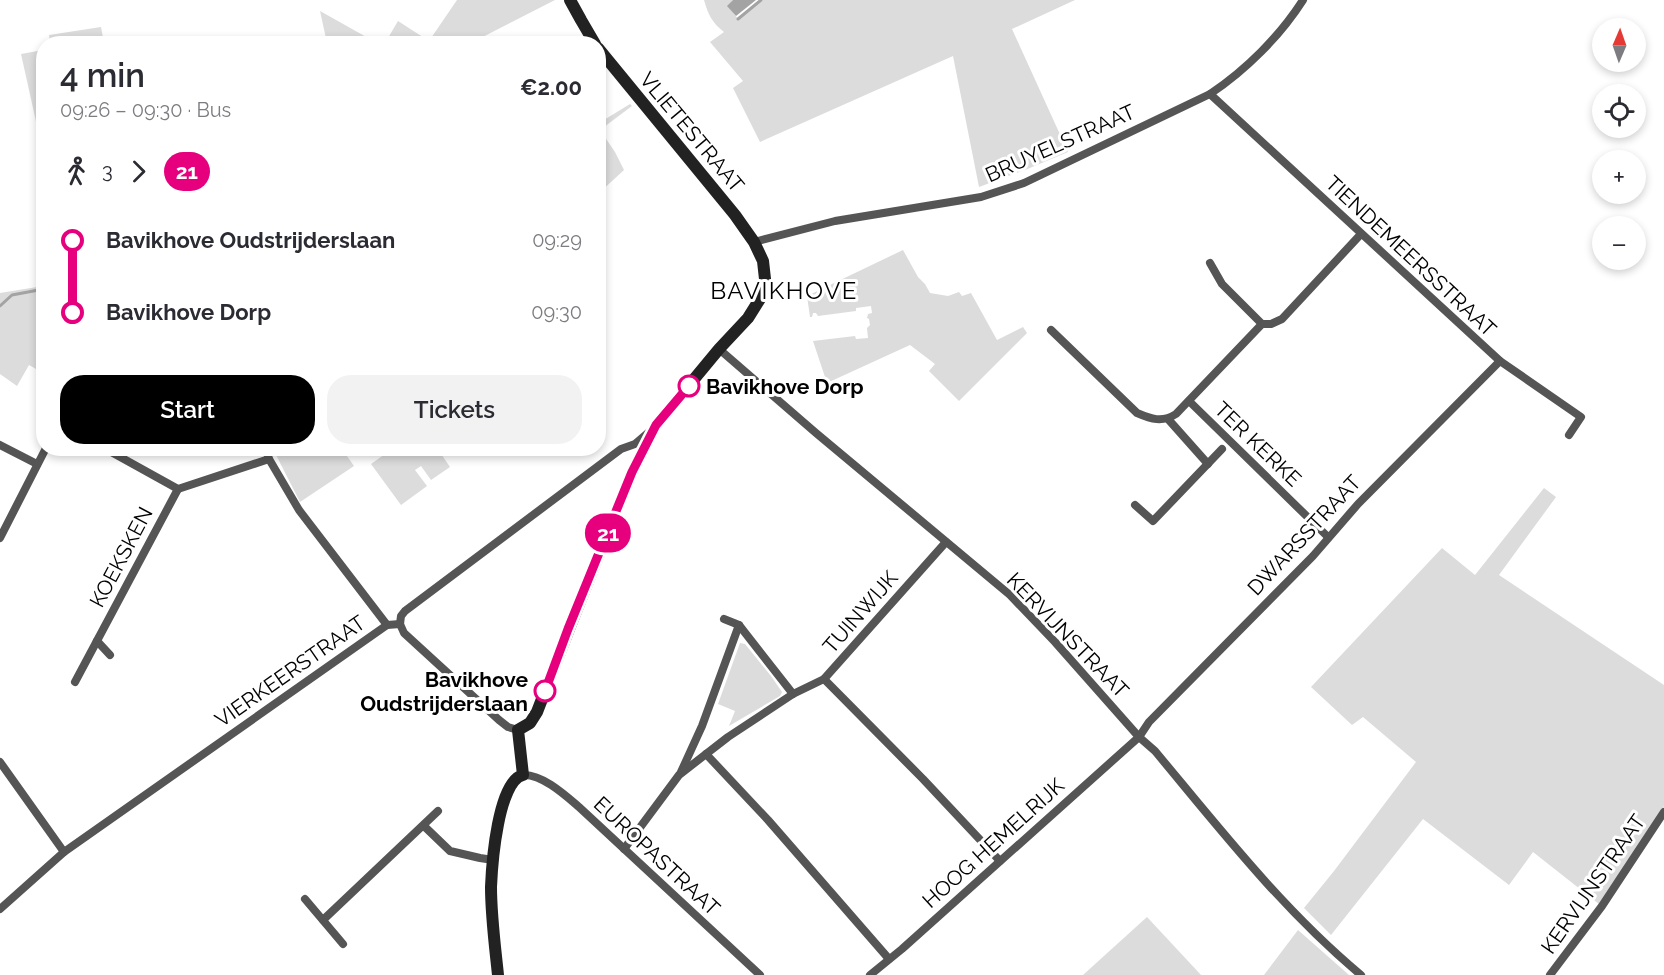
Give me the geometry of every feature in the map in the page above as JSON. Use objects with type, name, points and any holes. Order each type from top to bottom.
[{"type":"street","points":[[570,0],[591,36]]},
{"type":"street","name":"BRUYELSTRAAT","points":[[754,242],[835,221],[981,197],[1024,183],[1210,94],[1228,82],[1265,47],[1304,0]]},
{"type":"street","name":"VLIETESTRAAT","points":[[518,730],[530,723],[537,712],[632,472],[656,425],[748,318],[763,294],[765,279],[763,261],[754,242],[735,215],[606,58]]},
{"type":"street","name":"TIENDEMEERSSTRAAT","points":[[1210,94],[1500,361],[1581,417],[1569,435]]},
{"type":"street","name":"TER KERKE","points":[[1168,419],[1176,414],[1262,324],[1270,324],[1282,319],[1360,234]]},
{"type":"street","points":[[1210,263],[1222,284],[1262,324]]},
{"type":"street","points":[[1051,330],[1137,413],[1148,417],[1168,419],[1208,464]]},
{"type":"street","name":"KERVIJNSTRAAT","points":[[719,349],[1010,596],[1055,642],[1138,737],[1155,751],[1239,852],[1299,919],[1361,975]]},
{"type":"street","name":"DWARSSTRAAT","points":[[1138,737],[1149,722],[1313,556],[1358,504],[1500,361]]},
{"type":"street","name":"TER KERKE","points":[[1188,401],[1328,537]]},
{"type":"street","name":"VIERKEERSTRAAT","points":[[0,909],[64,852],[387,625],[400,624],[401,616],[405,611],[621,449],[642,439],[656,425]]},
{"type":"street","points":[[0,445],[37,464]]},
{"type":"street","points":[[628,447],[634,448],[642,455]]},
{"type":"street","name":"TER KERKE","points":[[1135,505],[1153,521],[1222,449]]},
{"type":"street","points":[[0,538],[42,456]]},
{"type":"street","points":[[118,456],[178,489],[269,459]]},
{"type":"street","points":[[268,456],[299,510],[387,625]]},
{"type":"street","name":"KOEKSKEN","points":[[75,682],[178,489]]},
{"type":"street","name":"TUINWIJK","points":[[679,775],[728,737],[793,694],[824,680],[946,542]]},
{"type":"street","points":[[724,619],[739,625],[793,694]]},
{"type":"street","points":[[400,624],[404,633],[478,701],[508,727],[518,730],[523,775],[513,781],[506,794],[498,826],[494,860],[492,897],[498,975]]},
{"type":"street","name":"TUINWIJK","points":[[624,849],[679,775],[702,726],[739,625]]},
{"type":"street","name":"KOEKSKEN","points":[[97,641],[110,655]]},
{"type":"street","points":[[824,680],[923,779],[1000,861]]},
{"type":"street","name":"HOOG HEMELRIJK","points":[[870,975],[902,949],[1138,737]]},
{"type":"street","points":[[706,754],[768,820],[889,959]]},
{"type":"street","points":[[0,762],[64,852]]},
{"type":"street","name":"EUROPASTRAAT","points":[[523,775],[532,776],[556,788],[760,975]]},
{"type":"street","points":[[323,921],[438,811]]},
{"type":"street","name":"KERVIJNSTRAAT","points":[[1550,975],[1602,906],[1664,812]]},
{"type":"street","points":[[424,826],[450,851],[494,860]]},
{"type":"street","points":[[305,898],[343,944]]},
{"type":"shaded area","points":[[457,0],[555,0],[485,36],[432,36]]},
{"type":"shaded area","points":[[704,0],[733,0],[728,6],[738,19],[761,0],[1075,0],[1012,29],[1068,152],[979,187],[953,56],[760,142],[733,88],[743,81],[710,42],[724,32],[711,18]]},
{"type":"shaded area","points":[[733,0],[756,0],[736,16],[727,6]]},
{"type":"shaded area","points":[[320,11],[365,36],[325,36]]},
{"type":"shaded area","points":[[398,21],[421,36],[389,36]]},
{"type":"shaded area","points":[[101,27],[103,36],[49,36]]},
{"type":"shaded area","points":[[36,51],[36,122],[21,54]]},
{"type":"shaded area","points":[[630,104],[632,106],[606,126],[606,119]]},
{"type":"shaded area","points":[[606,139],[615,152],[624,170],[606,187]]},
{"type":"shaded area","points":[[903,250],[930,293],[948,296],[959,292],[962,296],[971,293],[997,340],[1023,327],[1027,333],[959,401],[929,371],[935,364],[910,345],[827,383],[813,341],[855,336],[856,339],[868,338],[867,328],[870,325],[867,318],[868,314],[872,313],[871,306],[856,308],[856,311],[818,316],[813,313],[810,317],[807,296]]},
{"type":"shaded area","points":[[36,287],[36,369],[29,365],[17,386],[0,374],[0,293]]},
{"type":"shaded area","points":[[277,456],[347,456],[354,466],[300,502]]},
{"type":"shaded area","points":[[382,456],[442,456],[450,467],[431,480],[421,466],[415,470],[427,486],[401,505],[371,464]]},
{"type":"shaded area","points":[[1544,488],[1556,497],[1499,575],[1664,685],[1664,806],[1599,904],[1533,852],[1509,885],[1423,819],[1331,935],[1304,908],[1416,762],[1363,717],[1352,725],[1311,687],[1442,548],[1475,575]]},
{"type":"shaded area","points":[[740,643],[745,644],[782,692],[780,696],[729,726],[735,711],[718,704]]},
{"type":"shaded area","points":[[1147,917],[1201,975],[1083,975]]},
{"type":"shaded area","points":[[1298,930],[1349,975],[1264,975]]},
{"type":"waterway","points":[[738,19],[761,0]]},
{"type":"waterway","points":[[0,306],[12,295],[36,290]]},
{"type":"bus line","name":"21","points":[[545,691],[632,472],[656,425],[689,386]]},
{"type":"place","name":"Bavikhove Dorp","points":[[689,386]]},
{"type":"place","name":"Bavikhove Oudstrijderslaan","points":[[545,691]]},
{"type":"district","name":"BAVIKHOVE","points":[[784,290]]}]
